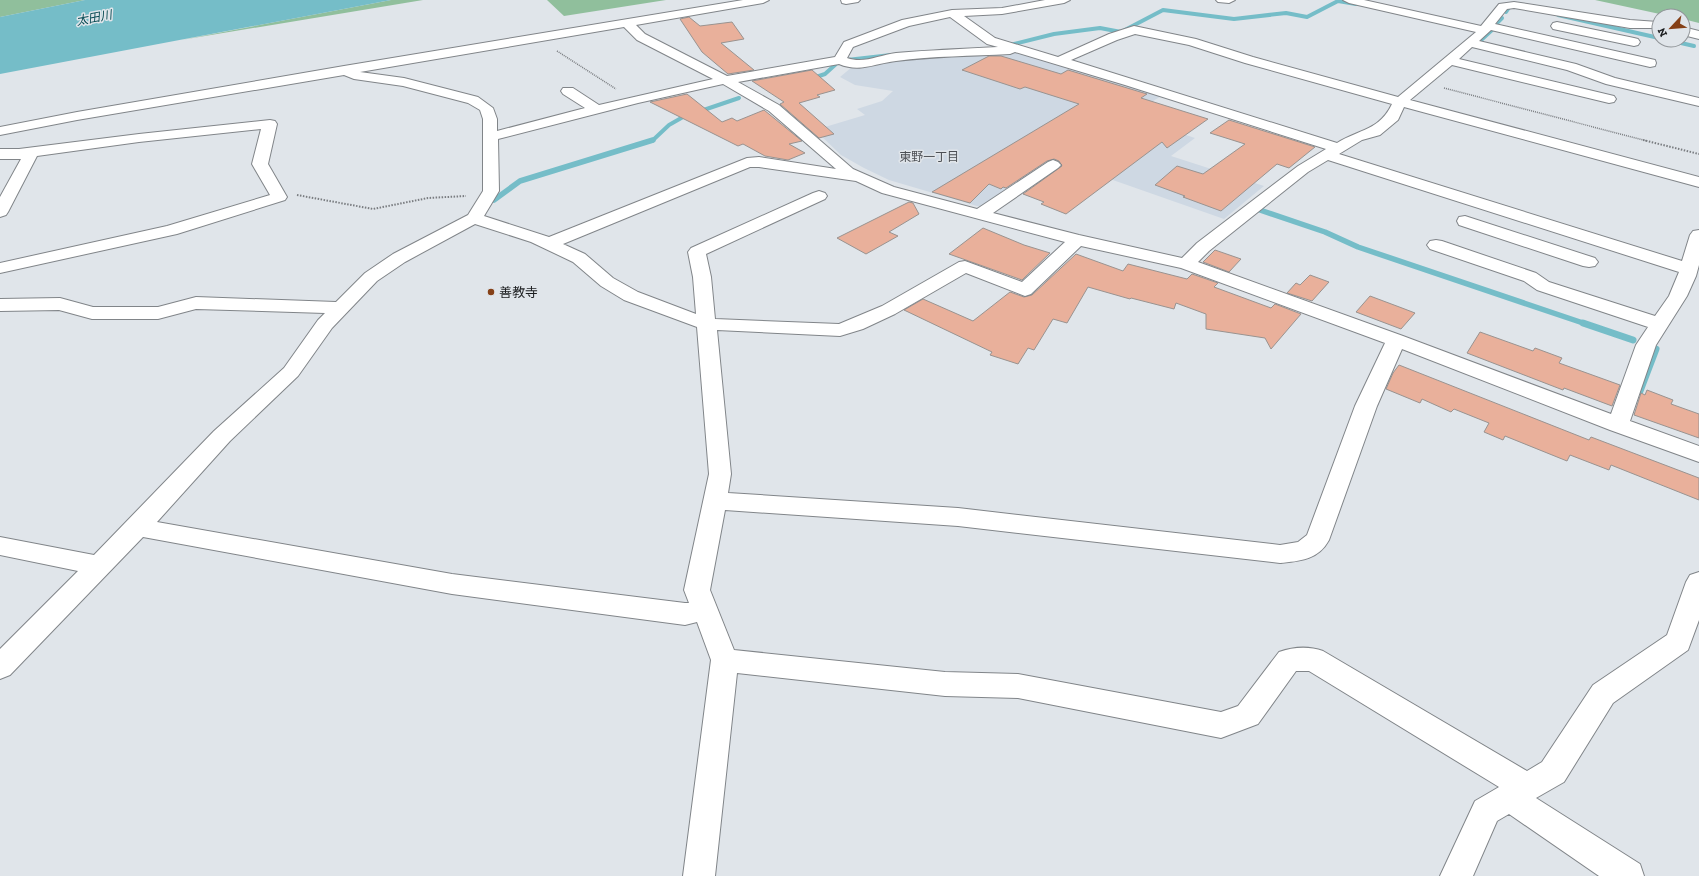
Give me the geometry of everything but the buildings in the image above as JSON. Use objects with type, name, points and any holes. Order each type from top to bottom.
[{"type":"street","points":[[0,131],[85,114],[763,0]]},
{"type":"street","points":[[955,0],[983,12]]},
{"type":"street","points":[[840,60],[848,45],[906,23],[952,13],[983,12],[1064,0]]},
{"type":"street","points":[[1222,0],[1229,0]]},
{"type":"street","points":[[1349,0],[1650,63]]},
{"type":"street","points":[[1514,0],[1589,17]]},
{"type":"street","points":[[1540,0],[1651,24]]},
{"type":"street","points":[[1186,264],[1203,246],[1297,173],[1357,137],[1375,132],[1393,117],[1400,102],[1471,43],[1486,28],[1503,6],[1514,5],[1630,24],[1651,25]]},
{"type":"street","points":[[952,13],[991,41],[1017,50],[1061,60],[1688,272]]},
{"type":"street","points":[[1497,13],[1512,17]]},
{"type":"street","points":[[626,22],[641,37],[725,80],[774,108],[848,172],[888,190],[1077,240],[1186,264],[1396,340],[1618,425],[1699,454]]},
{"type":"street","points":[[1543,23],[1634,42]]},
{"type":"street","points":[[1061,60],[1113,37],[1134,30],[1192,42],[1249,60],[1400,102],[1699,182]]},
{"type":"street","points":[[1471,43],[1571,67],[1611,81],[1699,102]]},
{"type":"street","points":[[490,137],[633,100],[725,80],[840,60],[847,63],[862,64],[873,63],[894,57],[1017,50]]},
{"type":"street","points":[[1449,60],[1609,99]]},
{"type":"street","points":[[364,76],[438,62],[442,64]]},
{"type":"street","points":[[0,667],[138,527],[222,436],[291,372],[325,324],[371,277],[399,258],[474,218],[488,195],[490,191],[490,119],[486,108],[473,100],[404,82],[354,75],[344,70]]},
{"type":"street","points":[[568,91],[596,109]]},
{"type":"street","points":[[0,154],[19,154],[139,138],[270,124],[260,164],[279,197],[171,230],[0,268]]},
{"type":"street","points":[[0,212],[30,157],[19,154]]},
{"type":"street","points":[[549,243],[747,163],[760,162],[859,178]]},
{"type":"street","points":[[979,215],[1052,164]]},
{"type":"street","points":[[699,876],[725,660],[697,590],[720,474],[702,276],[697,252],[818,196]]},
{"type":"street","points":[[474,218],[549,243],[579,258],[607,282],[631,296],[706,324],[840,330],[854,326],[897,305],[965,266],[1025,290],[1077,240]]},
{"type":"street","points":[[1465,221],[1587,263],[1601,247],[1666,267],[1688,272]]},
{"type":"street","points":[[1618,425],[1646,345],[1678,296],[1688,272],[1699,235]]},
{"type":"street","points":[[1436,245],[1530,277],[1543,286],[1659,324]]},
{"type":"street","points":[[0,305],[60,304],[92,313],[158,313],[196,303],[341,308]]},
{"type":"street","points":[[714,501],[958,517],[1280,554],[1304,551],[1318,540],[1366,406],[1396,340]]},
{"type":"street","points":[[138,527],[452,584],[685,614],[705,610]]},
{"type":"street","points":[[0,546],[99,566]]},
{"type":"street","points":[[1456,876],[1486,811],[1553,772],[1603,694],[1678,642],[1699,582]]},
{"type":"street","points":[[725,660],[945,684],[1018,686],[1221,725],[1248,715],[1289,660],[1313,659],[1519,791],[1524,808],[1628,876]]},
{"type":"path","points":[[557,51],[633,100]]},
{"type":"path","points":[[1437,86],[1493,102],[1699,154]]},
{"type":"path","points":[[279,197],[294,195],[373,209],[428,198],[488,195]]},
{"type":"shaded area","points":[[1018,53],[1026,54],[1163,95],[1128,116],[1195,138],[1171,156],[1264,186],[1224,219],[1053,159],[984,206],[977,206],[889,180],[841,155],[815,130],[865,115],[857,109],[882,101],[893,91],[855,85],[840,77],[852,67],[869,67],[899,60]]},
{"type":"green space","points":[[0,0],[85,0],[0,17]]},
{"type":"green space","points":[[391,0],[423,0],[181,40]]},
{"type":"green space","points":[[547,0],[666,0],[564,16]]},
{"type":"green space","points":[[1595,0],[1699,0],[1699,23],[1691,21],[1691,8],[1651,8],[1651,12]]},
{"type":"water","name":"太田川","points":[[85,0],[391,0],[0,74],[0,17]]},
{"type":"waterway","points":[[1010,45],[1054,34],[1100,28],[1121,32],[1163,10],[1234,19],[1286,13],[1307,17],[1338,1],[1356,4]]},
{"type":"waterway","points":[[1506,12],[1510,6]]},
{"type":"waterway","points":[[1558,15],[1651,36]]},
{"type":"waterway","points":[[1498,22],[1502,18]]},
{"type":"waterway","points":[[1479,42],[1492,30]]},
{"type":"waterway","points":[[847,60],[891,55]]},
{"type":"waterway","points":[[810,79],[825,74],[836,64]]},
{"type":"waterway","points":[[652,141],[669,125],[683,117],[739,98]]},
{"type":"waterway","points":[[494,200],[520,181],[653,140]]},
{"type":"waterway","points":[[1262,206],[1257,209],[1325,232],[1358,247],[1586,324]]},
{"type":"waterway","points":[[1583,323],[1633,340]]},
{"type":"waterway","points":[[1640,391],[1656,349]]},
{"type":"place","name":"善教寺","points":[[491,292]]},
{"type":"district","name":"東野一丁目","points":[[929,157]]}]
